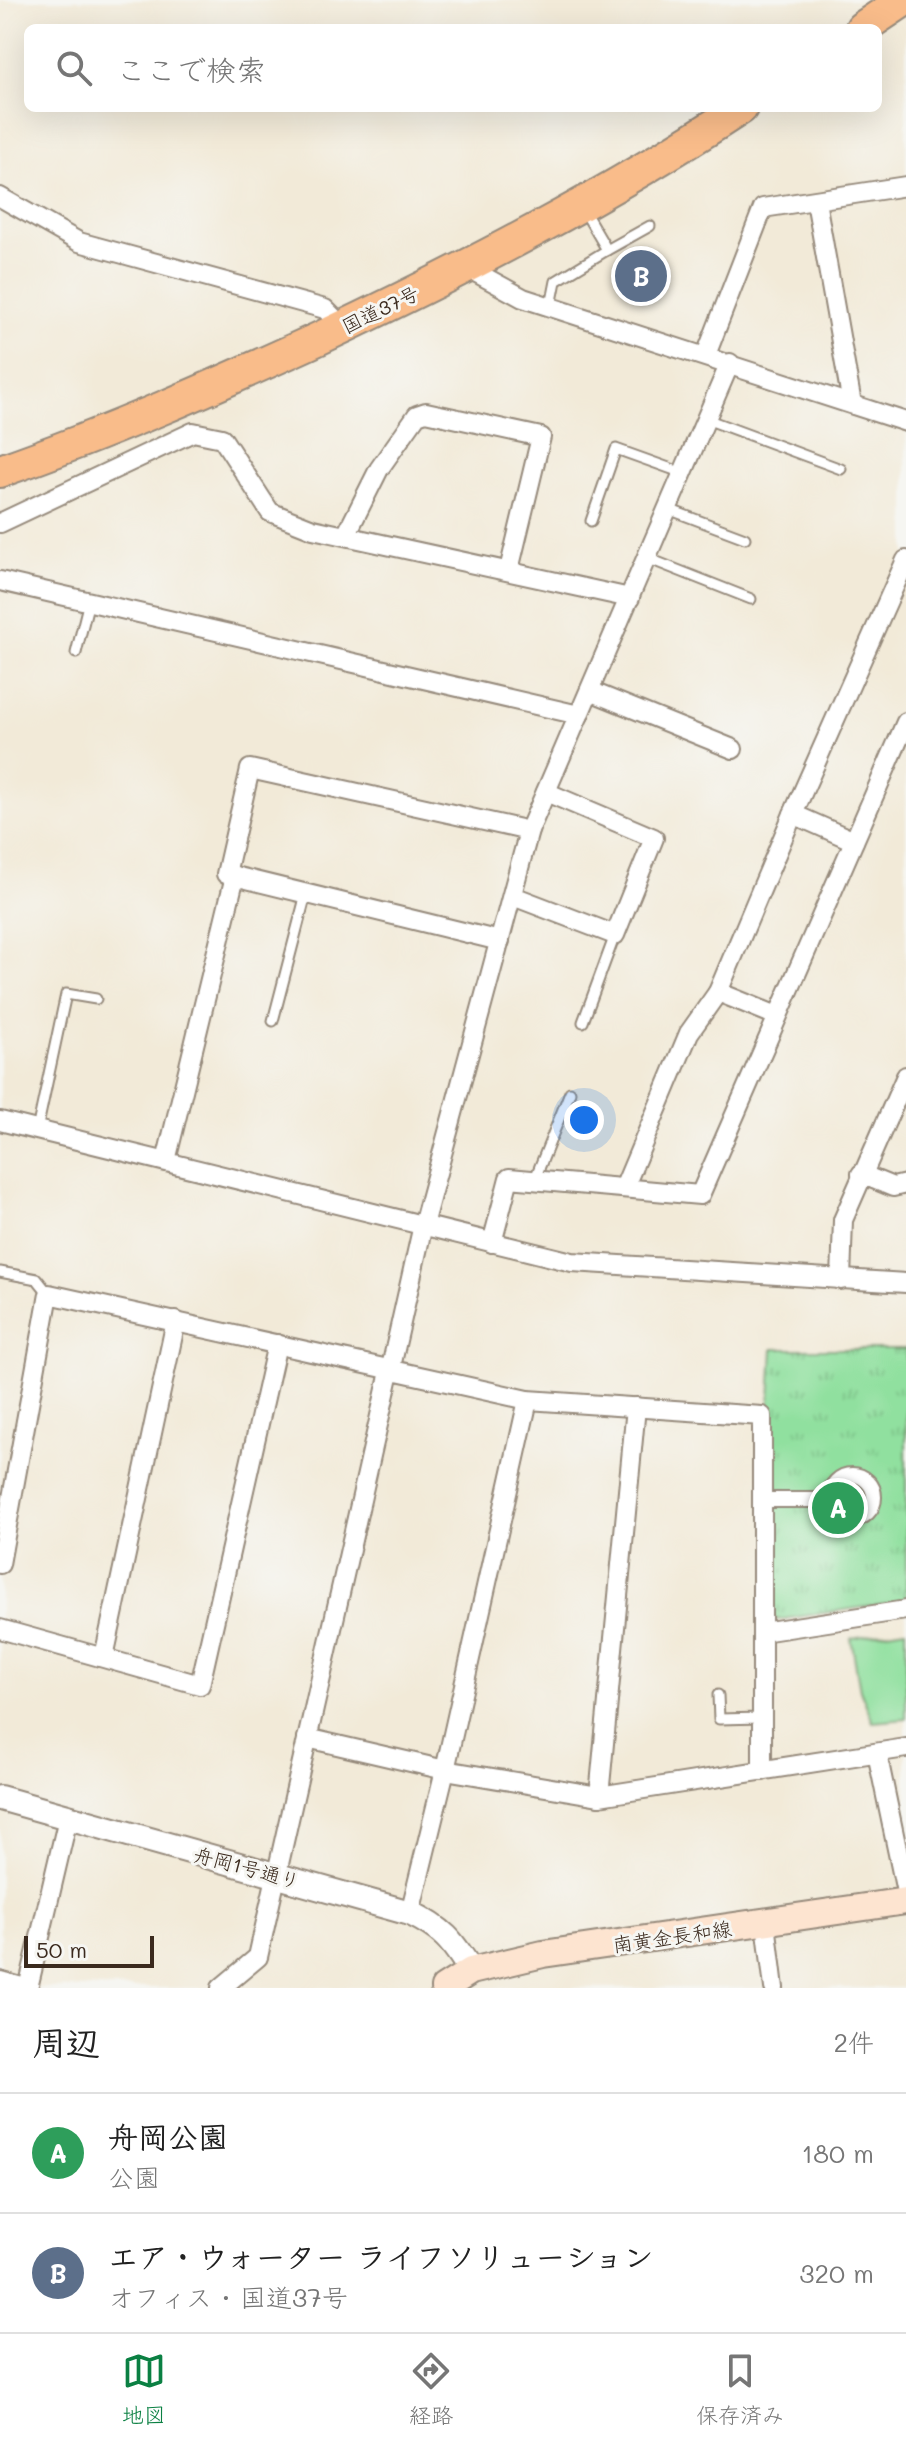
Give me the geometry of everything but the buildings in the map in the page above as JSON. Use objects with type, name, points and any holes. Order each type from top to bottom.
[{"type":"highway","points":[[868,24],[904,0]]},
{"type":"highway","name":"国道37号","points":[[0,471],[76,445],[343,327],[466,267],[673,152],[735,112]]},
{"type":"main road","name":"南黄金長和線","points":[[444,1988],[471,1971],[543,1954],[906,1901]]},
{"type":"street","points":[[706,355],[763,208],[906,186]]},
{"type":"street","points":[[0,197],[79,242],[325,309],[343,327]]},
{"type":"street","points":[[816,201],[852,404]]},
{"type":"street","points":[[466,267],[523,298],[906,422]]},
{"type":"street","points":[[221,1988],[258,1957],[423,1225],[529,831],[730,363]]},
{"type":"street","points":[[346,535],[379,469],[417,415],[426,412],[541,437],[509,570]]},
{"type":"street","points":[[0,523],[193,432],[222,438],[270,512],[313,529],[630,598]]},
{"type":"street","points":[[624,1188],[689,1033],[718,992],[906,560]]},
{"type":"street","points":[[0,581],[579,715]]},
{"type":"street","points":[[590,691],[733,749]]},
{"type":"street","points":[[492,1243],[509,1178],[700,1195],[906,722]]},
{"type":"street","points":[[500,941],[226,874],[250,769],[529,831]]},
{"type":"street","points":[[513,896],[615,935],[654,838],[546,792]]},
{"type":"street","points":[[793,814],[854,841]]},
{"type":"street","points":[[166,1161],[235,876]]},
{"type":"street","points":[[718,992],[777,1016]]},
{"type":"street","points":[[841,1280],[843,1220],[861,1174],[905,1082]]},
{"type":"street","points":[[0,1121],[572,1262],[906,1283]]},
{"type":"street","points":[[861,1174],[893,1187],[906,1184]]},
{"type":"street","points":[[0,1564],[49,1294],[528,1400],[762,1416],[762,1771]]},
{"type":"street","points":[[104,1657],[176,1321]]},
{"type":"street","points":[[0,1629],[200,1685],[277,1344]]},
{"type":"street","points":[[410,1913],[528,1400]]},
{"type":"street","points":[[599,1796],[636,1407]]},
{"type":"street","points":[[761,1500],[831,1500]]},
{"type":"street","points":[[762,1632],[906,1610]]},
{"type":"street","points":[[307,1738],[445,1770],[599,1796],[906,1748]]},
{"type":"street","points":[[877,1753],[906,1892]]},
{"type":"street","name":"舟岡1号通り","points":[[0,1798],[410,1913],[438,1927],[457,1948],[471,1971]]},
{"type":"street","points":[[0,1981],[26,1988],[68,1818]]},
{"type":"street","points":[[766,1923],[774,1988]]},
{"type":"lane","points":[[581,204],[607,250]]},
{"type":"lane","points":[[551,306],[556,281],[650,226]]},
{"type":"lane","points":[[706,419],[841,469]]},
{"type":"lane","points":[[591,521],[616,449],[683,473]]},
{"type":"lane","points":[[668,509],[745,538]]},
{"type":"lane","points":[[647,558],[751,599]]},
{"type":"lane","points":[[76,653],[89,601]]},
{"type":"lane","points":[[273,1021],[306,894]]},
{"type":"lane","points":[[583,1022],[615,935]]},
{"type":"lane","points":[[37,1130],[66,994],[96,999]]},
{"type":"lane","points":[[534,1181],[570,1092]]},
{"type":"lane","points":[[0,1272],[37,1279],[49,1294]]},
{"type":"lane","points":[[718,1695],[719,1719],[762,1718]]},
{"type":"green space","points":[[773,1349],[906,1349],[906,1601],[777,1620],[772,1615],[769,1416]]},
{"type":"green space","points":[[906,1629],[906,1719],[873,1722],[860,1690],[851,1638]]},
{"type":"place","name":"エア・ウォーター ライフソリューション","points":[[641,276]]},
{"type":"place","name":"舟岡公園","points":[[838,1508]]}]
